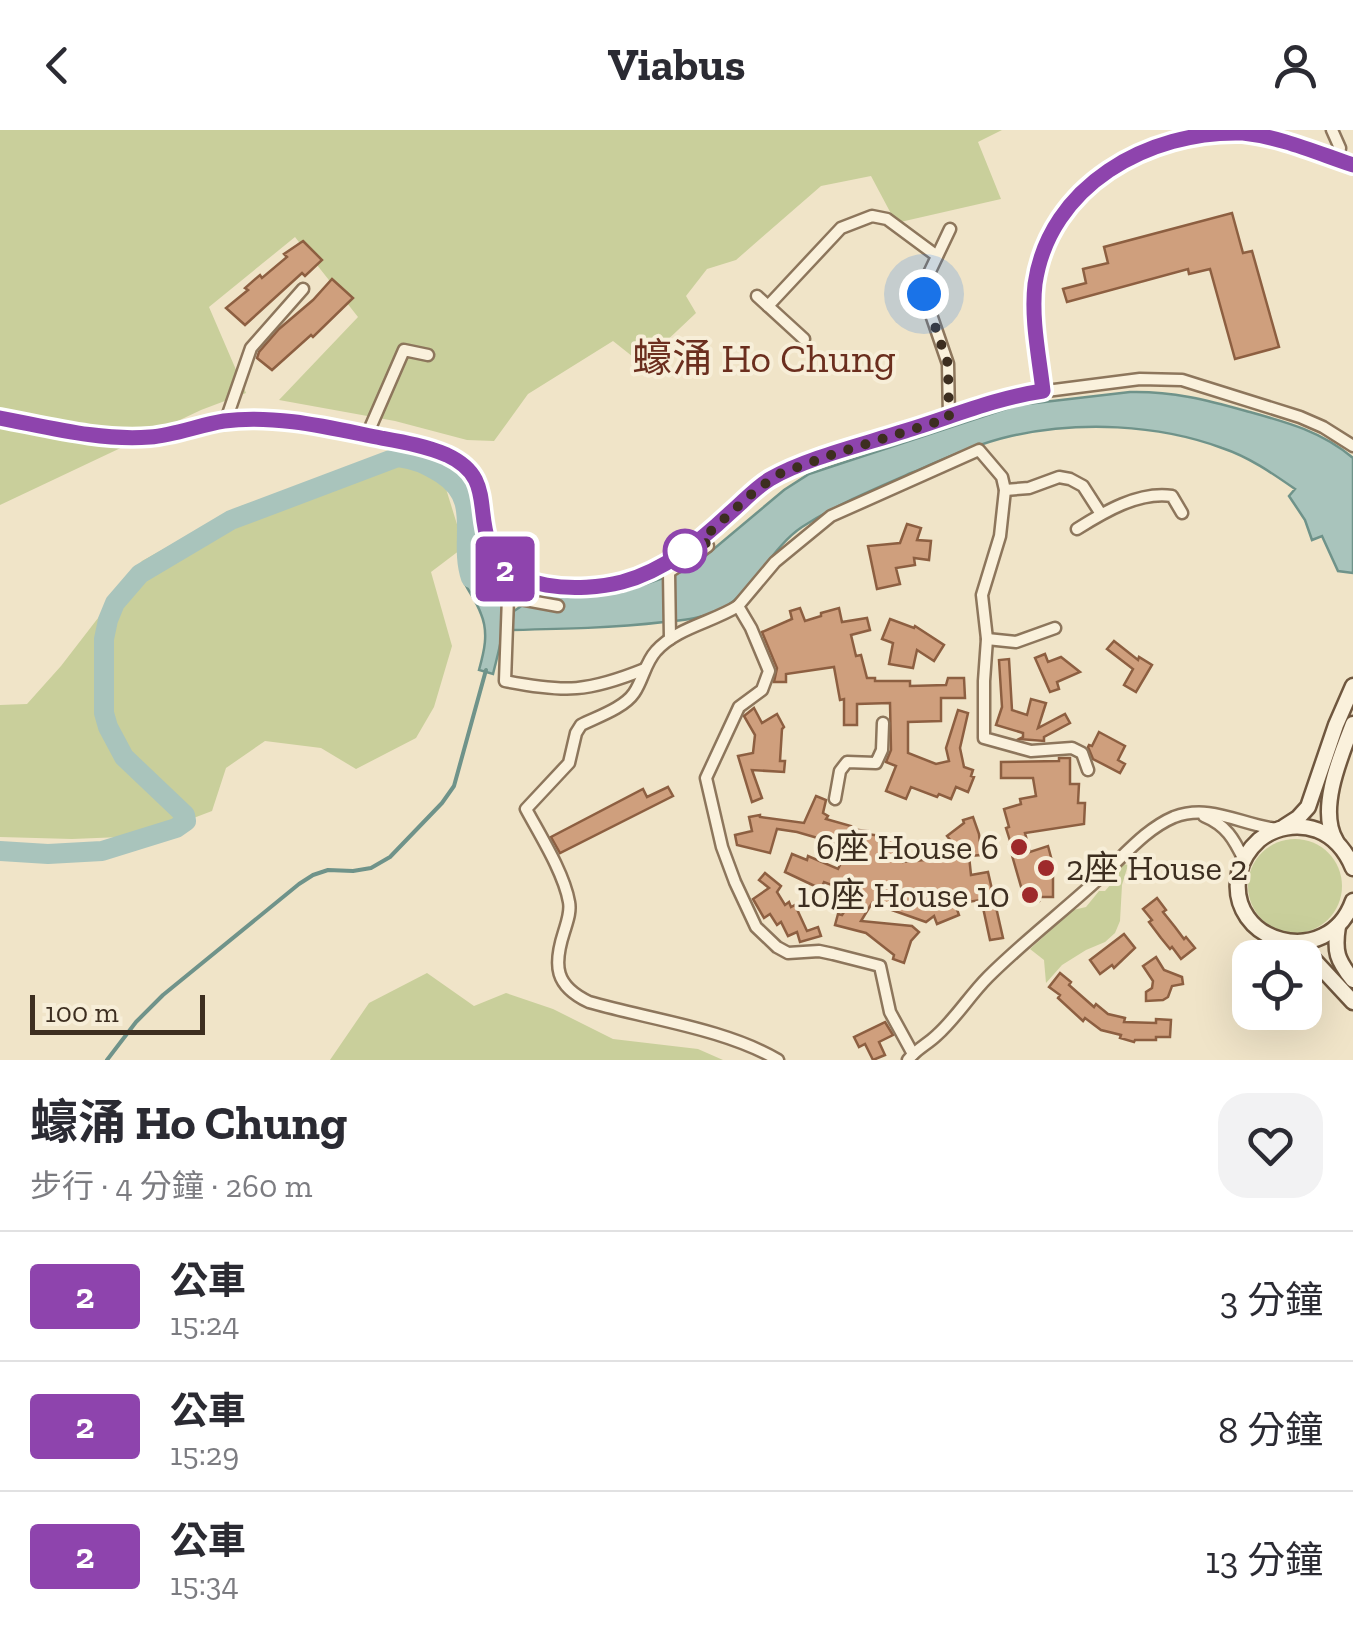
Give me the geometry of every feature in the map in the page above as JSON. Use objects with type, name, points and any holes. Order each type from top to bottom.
[{"type":"main road","points":[[1283,940],[1265,934],[1246,914],[1238,886],[1244,860],[1260,839],[1298,818],[1308,807],[1353,686]]},
{"type":"main road","points":[[1353,724],[1330,802],[1330,827],[1353,867]]},
{"type":"main road","points":[[1281,829],[1308,827],[1336,842]]},
{"type":"main road","points":[[1313,940],[1348,914]]},
{"type":"main road","points":[[1348,914],[1336,951],[1353,980]]},
{"type":"main road","points":[[1322,969],[1353,1002]]},
{"type":"street","points":[[1332,130],[1340,148],[1338,160]]},
{"type":"street","points":[[1043,391],[1034,309],[1038,270],[1062,213],[1100,174],[1141,150],[1170,139],[1204,133],[1259,135],[1353,165]]},
{"type":"street","points":[[768,306],[841,228],[872,216],[887,219],[937,256]]},
{"type":"street","points":[[949,418],[948,364],[924,286],[950,229]]},
{"type":"street","points":[[226,420],[251,348],[303,289]]},
{"type":"street","points":[[757,296],[804,339]]},
{"type":"street","points":[[367,435],[404,350],[428,355]]},
{"type":"street","points":[[0,418],[110,436],[151,437],[226,420],[266,420],[432,449],[466,467],[478,484],[487,536],[506,570],[532,583],[574,586],[622,582],[666,563],[702,539],[781,473],[993,400],[1043,391],[1140,379],[1182,380],[1300,417],[1353,446]]},
{"type":"street","points":[[778,1060],[759,1048],[589,1002],[574,995],[556,967],[570,912],[569,900],[526,810],[569,763],[581,725],[628,700],[670,634],[738,606],[774,562],[831,516],[979,450],[1002,477],[1005,490],[1000,536],[982,595],[987,639],[984,738],[1031,751],[1072,748],[1082,753],[1088,770]]},
{"type":"street","points":[[1005,490],[1029,488],[1059,477],[1070,479],[1083,486],[1101,514]]},
{"type":"street","points":[[1076,529],[1128,502],[1162,495],[1172,496],[1182,514]]},
{"type":"street","points":[[670,634],[669,572],[708,546],[702,539]]},
{"type":"street","points":[[558,606],[508,597],[505,681],[572,690],[646,669]]},
{"type":"street","points":[[738,606],[769,671],[762,690],[739,707],[706,778],[722,848],[756,927],[776,948],[788,953],[834,954],[880,966],[890,1012],[910,1057],[937,1035],[986,979],[1159,825],[1176,816],[1198,813],[1224,814],[1256,827],[1281,829]]},
{"type":"street","points":[[987,639],[1016,642],[1055,628]]},
{"type":"street","points":[[835,799],[840,771],[847,762],[876,763],[882,750],[883,723]]},
{"type":"street","points":[[1198,813],[1219,823],[1233,836],[1244,860]]},
{"type":"green space","points":[[0,130],[1002,130],[978,142],[1001,199],[896,223],[871,176],[821,186],[736,260],[707,269],[686,296],[696,313],[642,364],[613,341],[528,394],[494,441],[467,440],[395,421],[279,400],[358,317],[295,237],[209,307],[246,393],[201,410],[0,505]]},
{"type":"green space","points":[[391,452],[443,479],[464,547],[431,572],[452,646],[434,707],[416,738],[356,769],[321,748],[265,741],[226,768],[212,811],[146,836],[0,837],[0,705],[27,704],[142,561],[241,506]]},
{"type":"green space","points":[[1295,839],[1313,843],[1328,853],[1338,868],[1342,886],[1338,904],[1328,919],[1313,929],[1295,933],[1277,929],[1262,919],[1252,904],[1248,886],[1252,868],[1262,853],[1277,843]]},
{"type":"green space","points":[[1123,864],[1128,865],[1115,933],[1062,965],[1046,983],[1044,960],[1030,949],[1073,910],[1086,907],[1099,891],[1105,891],[1111,884],[1111,874]]},
{"type":"green space","points":[[427,973],[474,1006],[506,993],[553,1009],[613,1039],[698,1049],[723,1060],[330,1060],[369,1003]]},
{"type":"water","points":[[1130,392],[1189,397],[1275,419],[1316,434],[1353,458],[1353,573],[1338,571],[1322,536],[1312,540],[1305,520],[1289,496],[1295,489],[1242,456],[1171,434],[1118,427],[1064,428],[985,443],[842,504],[790,536],[728,606],[703,616],[626,626],[511,630],[514,611],[529,605],[525,596],[504,590],[502,636],[493,674],[479,670],[485,628],[464,581],[461,555],[472,553],[495,592],[506,585],[539,595],[568,597],[622,592],[690,569],[784,490],[809,474],[1018,405]]},
{"type":"building","points":[[1232,213],[1243,253],[1252,251],[1279,347],[1235,359],[1210,269],[1189,274],[1188,269],[1067,302],[1063,289],[1086,283],[1083,269],[1108,263],[1104,247]]},
{"type":"building","points":[[303,241],[322,260],[245,325],[226,308]]},
{"type":"building","points":[[332,279],[353,298],[272,370],[257,358],[259,352]]},
{"type":"building","points":[[907,524],[921,528],[917,540],[931,541],[929,560],[914,558],[915,565],[896,568],[900,584],[877,589],[868,546],[900,543]]},
{"type":"building","points":[[800,608],[805,621],[839,608],[842,622],[867,618],[870,630],[851,635],[867,678],[910,681],[910,686],[946,685],[948,678],[964,678],[965,698],[941,698],[941,721],[908,722],[908,753],[936,764],[949,761],[946,748],[958,710],[968,713],[960,748],[964,767],[973,770],[968,792],[956,787],[951,799],[911,787],[906,799],[886,791],[896,766],[886,762],[891,750],[890,703],[857,704],[857,725],[844,725],[844,699],[840,700],[834,667],[786,674],[786,682],[774,682],[777,668],[762,632],[792,619],[790,611]]},
{"type":"building","points":[[890,619],[915,626],[944,645],[934,661],[917,650],[913,668],[889,664],[893,643],[882,639]]},
{"type":"building","points":[[1114,641],[1138,660],[1139,657],[1152,665],[1136,692],[1124,685],[1133,669],[1107,649]]},
{"type":"building","points":[[1045,654],[1048,662],[1061,657],[1080,672],[1057,682],[1059,689],[1050,692],[1035,658]]},
{"type":"building","points":[[1009,659],[1012,710],[1027,715],[1031,699],[1046,703],[1038,728],[1065,714],[1070,723],[1044,737],[1044,741],[1019,739],[1023,733],[996,725],[1002,707],[999,660]]},
{"type":"building","points":[[754,708],[762,723],[777,714],[784,727],[780,761],[785,761],[784,772],[752,770],[762,798],[752,802],[738,756],[753,753],[755,735],[744,716]]},
{"type":"building","points":[[1099,732],[1125,746],[1118,760],[1125,764],[1120,773],[1093,759],[1088,747]]},
{"type":"building","points":[[1070,758],[1070,784],[1079,784],[1078,803],[1085,803],[1084,824],[1025,833],[1030,852],[1048,846],[1055,872],[1053,897],[1038,897],[1039,901],[1026,904],[1009,845],[1004,809],[1021,804],[1020,799],[1036,796],[1033,778],[1001,778],[1001,762]]},
{"type":"building","points":[[668,787],[673,796],[560,853],[551,837],[643,789],[647,797]]},
{"type":"building","points":[[816,796],[826,800],[826,819],[851,826],[850,829],[868,831],[867,834],[896,835],[903,862],[935,859],[935,853],[959,851],[947,836],[963,820],[973,817],[981,855],[969,856],[971,875],[988,872],[1003,938],[990,940],[980,900],[955,904],[959,915],[937,924],[934,916],[926,922],[872,903],[861,921],[912,926],[919,932],[911,941],[904,963],[893,959],[894,955],[866,933],[835,925],[838,914],[842,915],[856,894],[824,882],[821,889],[785,872],[792,854],[807,860],[808,856],[838,869],[849,847],[777,829],[770,853],[737,845],[735,835],[752,831],[749,817],[760,815],[804,823]]},
{"type":"building","points":[[765,873],[781,886],[777,892],[785,905],[795,905],[807,931],[818,927],[821,936],[800,942],[797,932],[788,936],[781,922],[777,925],[770,914],[764,918],[753,899],[769,888],[759,880]]},
{"type":"building","points":[[1157,898],[1166,910],[1163,912],[1195,948],[1181,959],[1161,938],[1143,909]]},
{"type":"building","points":[[1124,934],[1135,948],[1114,968],[1112,965],[1100,974],[1090,960]]},
{"type":"building","points":[[1156,957],[1164,970],[1182,977],[1183,984],[1172,986],[1163,1000],[1146,1001],[1153,981],[1143,966]]},
{"type":"building","points":[[1060,973],[1094,1007],[1096,1004],[1108,1014],[1125,1018],[1124,1022],[1171,1020],[1170,1037],[1134,1042],[1101,1030],[1085,1018],[1083,1021],[1049,987]]},
{"type":"building","points":[[885,1022],[893,1035],[879,1042],[885,1055],[873,1060],[865,1044],[859,1047],[854,1037]]},
{"type":"waterway","points":[[0,851],[102,851],[176,828],[186,821],[185,815],[124,757],[108,727],[104,713],[104,639],[115,603],[140,574],[231,520],[398,457],[410,459],[442,474],[462,496],[471,578]]},
{"type":"waterway","points":[[107,1060],[163,995],[299,884],[328,870],[371,868],[390,857],[454,786],[486,670]]},
{"type":"bus line","name":"2","points":[[0,418],[110,436],[151,437],[226,420],[266,420],[432,449],[450,456],[474,474],[482,495],[490,548],[506,570],[532,583],[551,586],[622,582],[676,557],[781,473],[993,400],[1043,391],[1034,309],[1042,258],[1051,233],[1069,204],[1091,180],[1121,160],[1170,139],[1238,132],[1271,138],[1353,165]]},
{"type":"place","name":"6座 House 6","points":[[1019,847]]},
{"type":"place","name":"2座 House 2","points":[[1046,868]]},
{"type":"place","name":"10座 House 10","points":[[1030,895]]},
{"type":"district","name":"蠔涌 Ho Chung","points":[[764,358]]},
{"type":"route","points":[[685,551],[688,559],[708,546],[702,539],[781,473],[949,418],[948,364],[924,294]]}]
